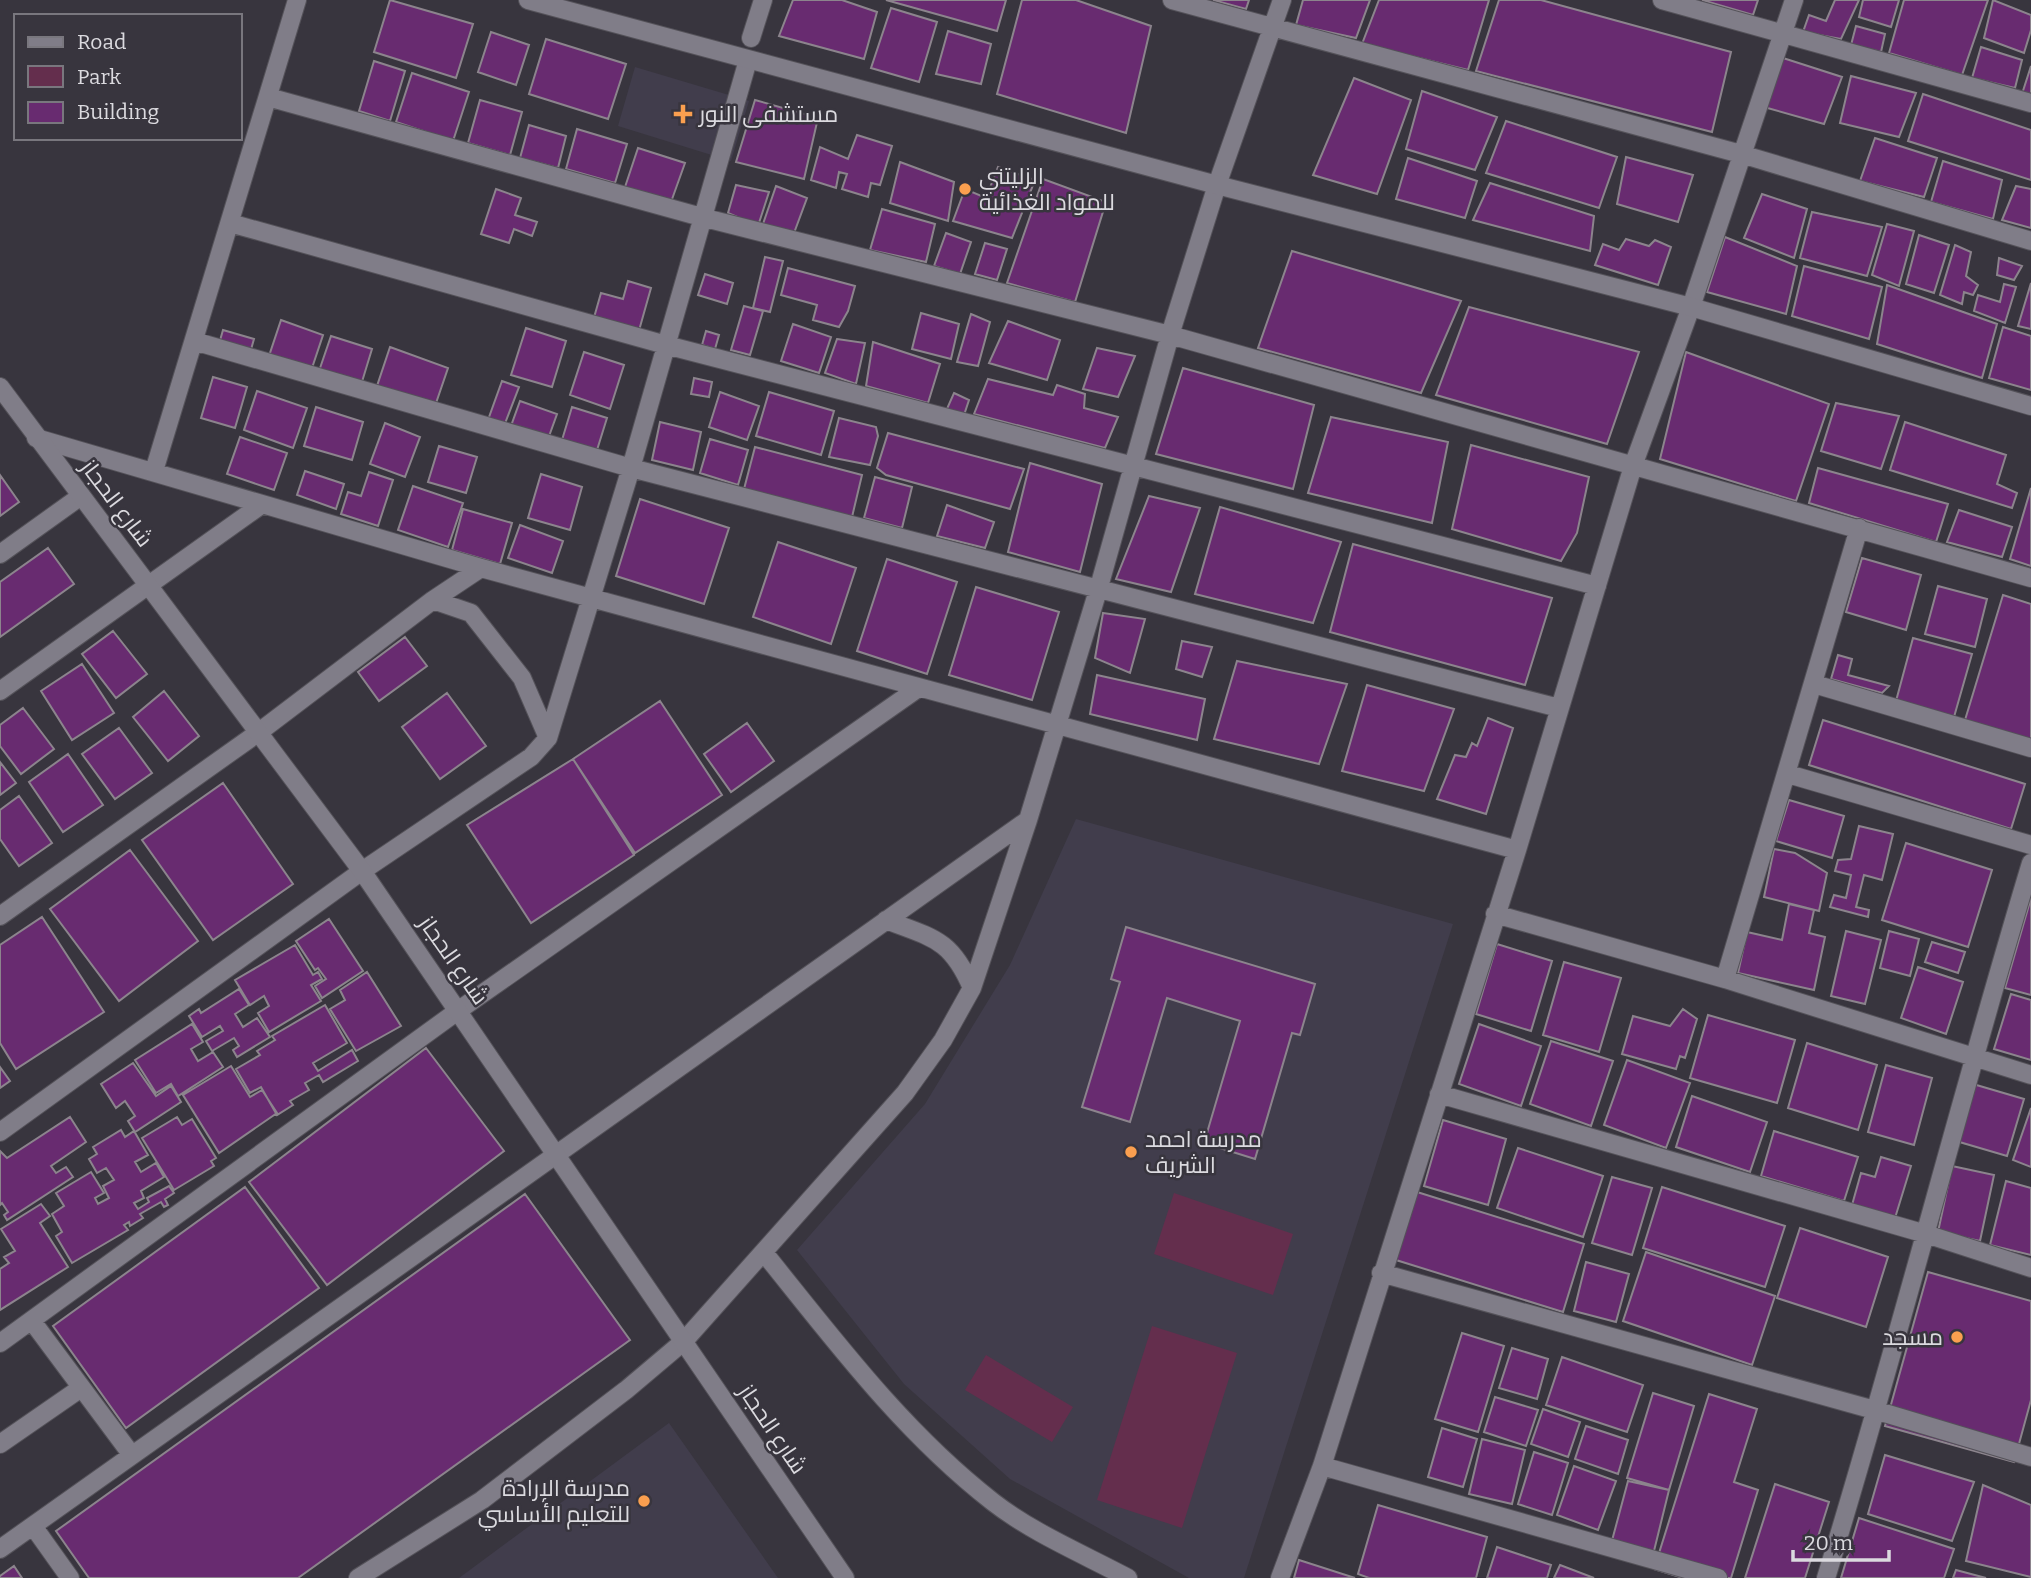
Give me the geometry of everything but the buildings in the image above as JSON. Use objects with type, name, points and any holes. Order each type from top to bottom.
[{"type":"street","points":[[154,471],[297,0]]},
{"type":"street","points":[[528,0],[1217,185],[1691,307],[2031,406]]},
{"type":"street","points":[[751,38],[763,0]]},
{"type":"street","points":[[1172,0],[1741,155],[2031,241]]},
{"type":"street","points":[[358,1578],[482,1500],[626,1390],[684,1341],[765,1254],[905,1093],[943,1040],[972,988],[1028,820],[1100,587],[1170,335],[1217,185],[1282,0]]},
{"type":"street","points":[[1662,0],[2031,103]]},
{"type":"street","points":[[1280,1578],[1322,1466],[1517,850],[1633,466],[1691,307],[1794,0]]},
{"type":"street","points":[[0,1132],[362,871],[531,757],[548,738],[705,218],[748,60]]},
{"type":"street","points":[[268,97],[705,218],[1170,335],[2031,578]]},
{"type":"street","points":[[230,223],[666,345],[1597,586]]},
{"type":"street","points":[[194,341],[631,468],[1100,587],[1559,708]]},
{"type":"street","name":"شارع الحجاز","points":[[0,387],[362,871],[845,1578]]},
{"type":"street","points":[[36,438],[592,599],[1517,850]]},
{"type":"street","points":[[0,554],[81,496]]},
{"type":"street","points":[[0,691],[261,505]]},
{"type":"street","points":[[1725,979],[1859,528]]},
{"type":"street","points":[[0,916],[259,732],[433,600],[481,568]]},
{"type":"street","points":[[433,600],[471,613],[522,678],[548,738]]},
{"type":"street","points":[[1814,684],[2031,748]]},
{"type":"street","points":[[0,1343],[459,1010],[918,689]]},
{"type":"street","points":[[1788,774],[2031,845]]},
{"type":"street","points":[[0,1549],[1028,820]]},
{"type":"street","points":[[1826,1578],[1878,1410],[1973,1057],[2031,863]]},
{"type":"street","points":[[1495,914],[1725,979],[2031,1075]]},
{"type":"street","points":[[886,920],[932,937],[952,951],[972,988]]},
{"type":"street","points":[[1438,1094],[1926,1234],[2031,1268]]},
{"type":"street","points":[[765,1254],[867,1382],[984,1494],[1041,1532],[1128,1578]]},
{"type":"street","points":[[1381,1273],[1878,1410],[2031,1457]]},
{"type":"street","points":[[32,1321],[131,1454]]},
{"type":"street","points":[[0,1444],[81,1388]]},
{"type":"street","points":[[1322,1466],[1718,1578]]},
{"type":"street","points":[[33,1526],[70,1578]]},
{"type":"shaded area","name":"مستشفى النور","points":[[635,67],[749,101],[731,161],[618,126]]},
{"type":"shaded area","name":"مدرسة احمد الشريف","points":[[1076,819],[1453,924],[1244,1578],[1189,1578],[1010,1479],[904,1384],[797,1250],[925,1104],[1010,965]]},
{"type":"shaded area","name":"مدرسة الإرادة للتعليم الأساسي","points":[[669,1423],[778,1578],[459,1578]]},
{"type":"green space","points":[[1174,1193],[1293,1234],[1273,1295],[1154,1254]]},
{"type":"green space","points":[[1152,1326],[1237,1353],[1182,1528],[1097,1500]]},
{"type":"green space","points":[[986,1355],[1073,1407],[1052,1442],[965,1390]]},
{"type":"place","name":"مستشفى النور","points":[[683,114]]},
{"type":"place","name":"الزليتني للمواد الغذائية","points":[[965,189]]},
{"type":"place","name":"مدرسة احمد الشريف","points":[[1131,1152]]},
{"type":"place","name":"مسجد","points":[[1957,1337]]},
{"type":"place","name":"مدرسة الإرادة للتعليم الأساسي","points":[[644,1501]]}]
